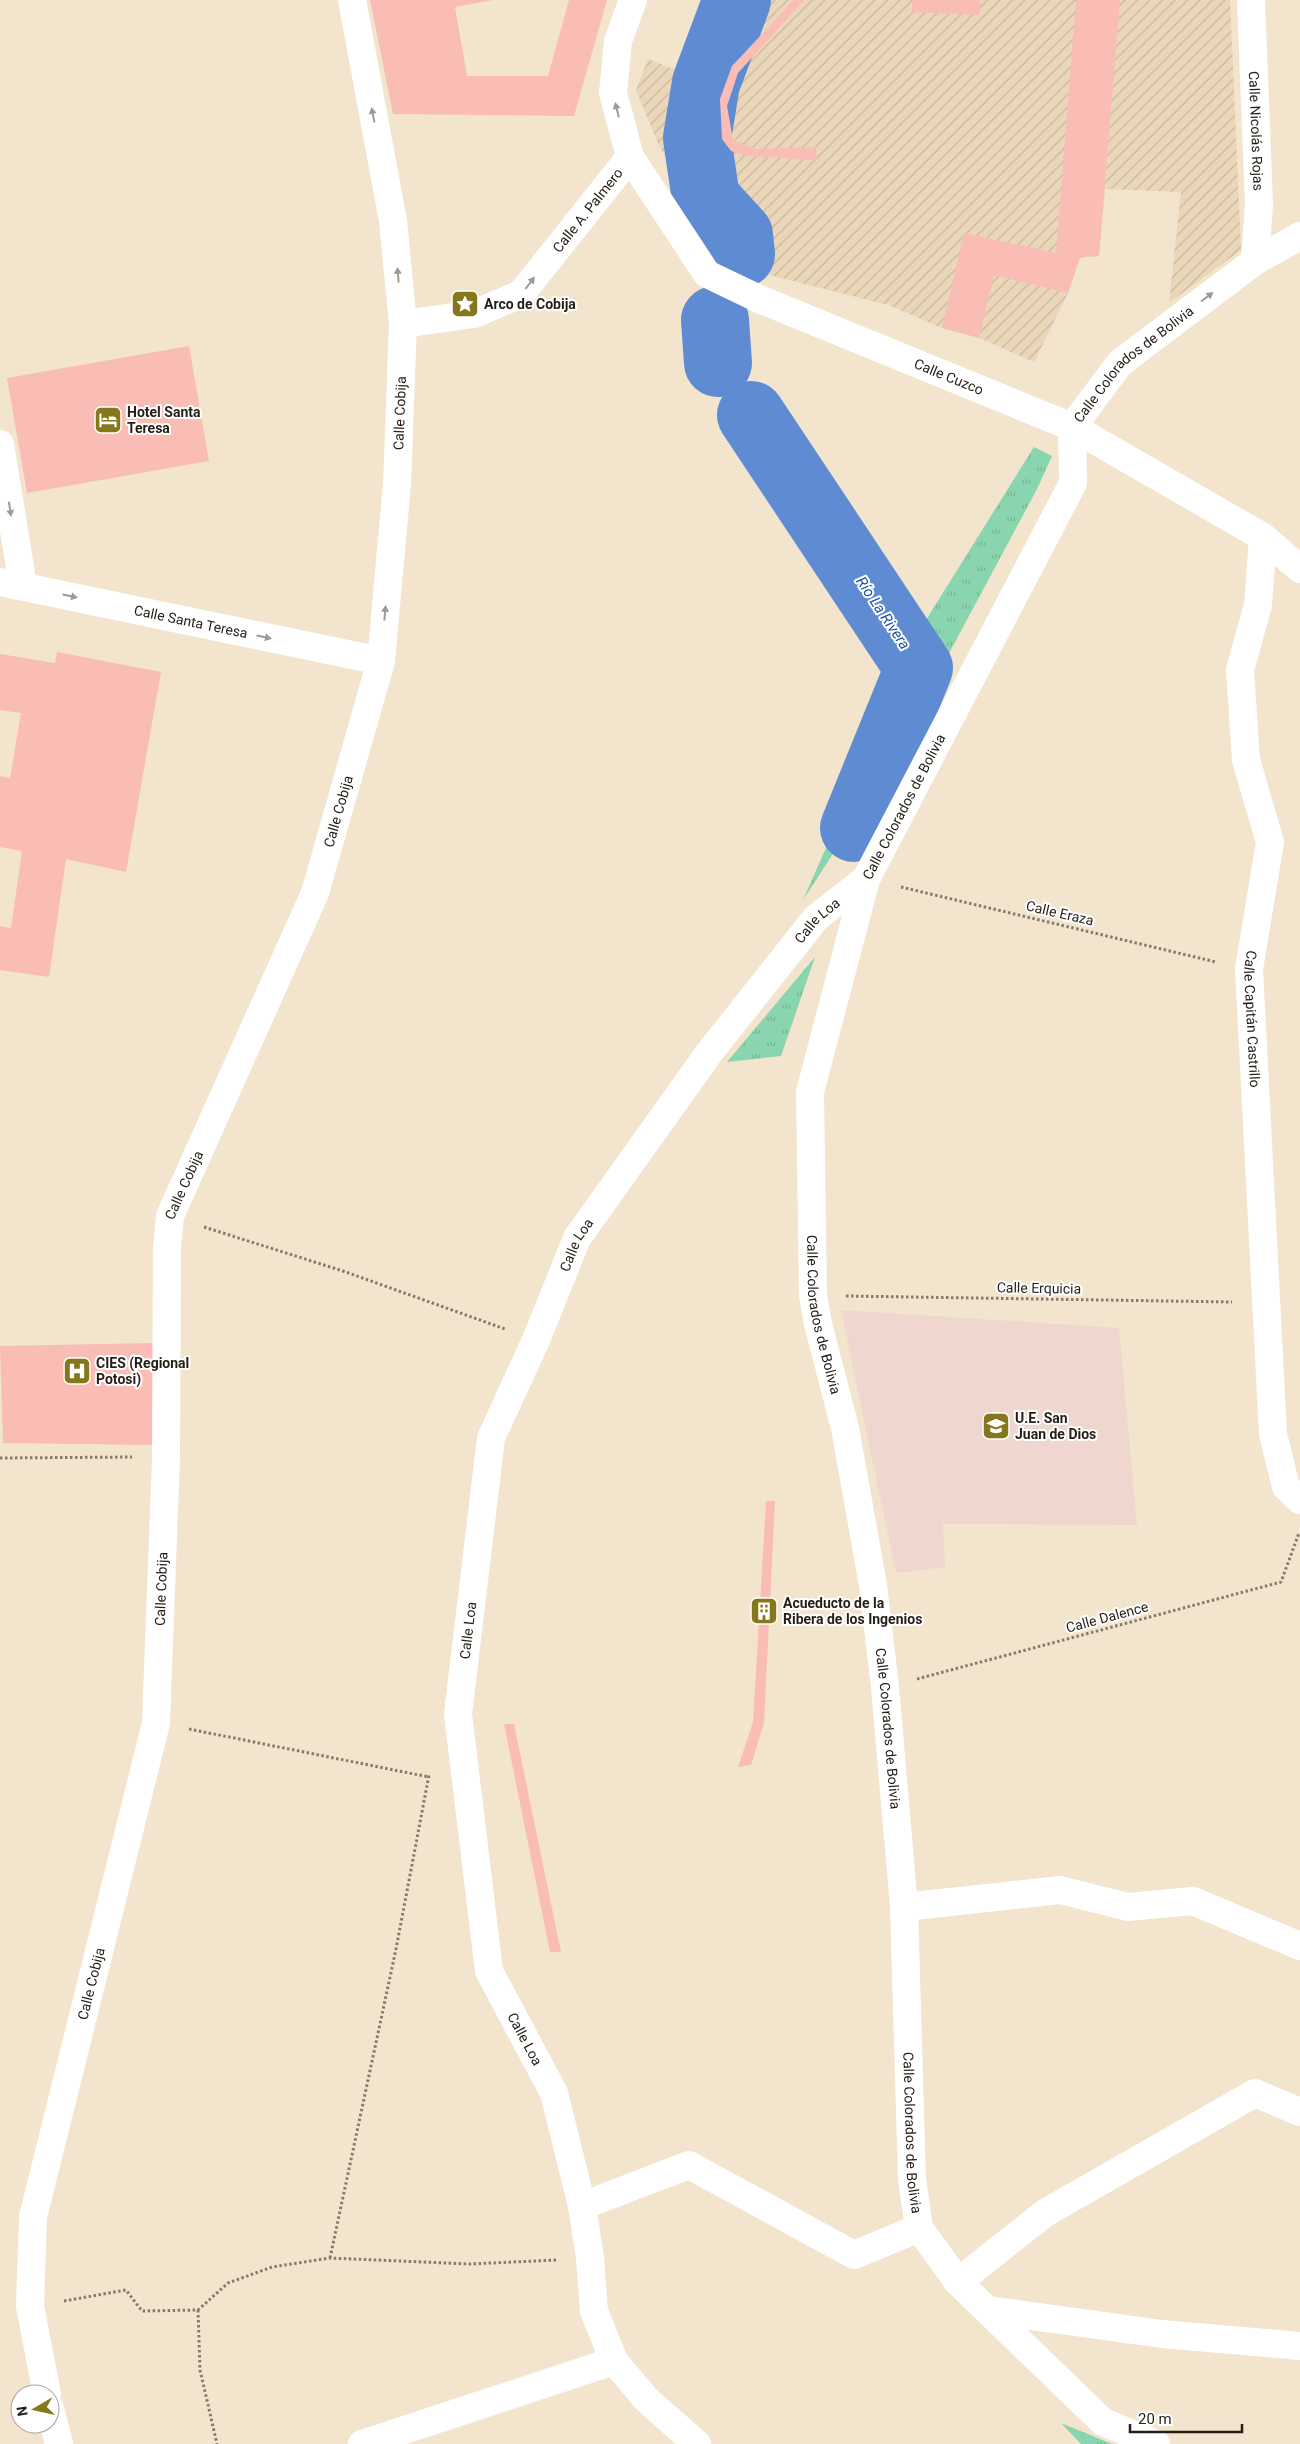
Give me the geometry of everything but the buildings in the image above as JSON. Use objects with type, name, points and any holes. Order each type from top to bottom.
[{"type":"main road","name":"Calle Cobija","points":[[45,2384],[30,2306],[33,2217],[156,1723],[166,1457],[167,1248],[170,1216],[315,893],[381,661],[397,484],[403,324],[393,221],[352,0]]},
{"type":"main road","name":"Calle A. Palmero","points":[[403,324],[474,314],[521,294],[630,157],[613,93],[618,42],[633,0]]},
{"type":"main road","name":"Calle Nicolás Rojas","points":[[1251,0],[1260,204],[1255,261]]},
{"type":"main road","name":"Calle Cuzco","points":[[630,157],[707,274],[759,299],[1072,427],[1263,537],[1300,568]]},
{"type":"main road","name":"Calle Colorados de Bolivia","points":[[1156,2444],[1103,2422],[958,2282],[919,2228],[912,2179],[904,1908],[885,1687],[873,1585],[845,1428],[818,1324],[813,1295],[810,1092],[866,879],[1073,483],[1072,427],[1120,363],[1255,261],[1300,236]]},
{"type":"main road","points":[[0,444],[11,584]]},
{"type":"main road","name":"Calle Capitán Castrillo","points":[[1263,537],[1258,605],[1240,670],[1246,760],[1270,842],[1249,969],[1272,1434],[1286,1487],[1300,1500]]},
{"type":"main road","name":"Calle Santa Teresa","points":[[11,584],[381,661]]},
{"type":"main road","name":"Calle Loa","points":[[697,2444],[647,2400],[614,2361],[594,2311],[590,2258],[582,2206],[554,2092],[490,1971],[458,1714],[490,1438],[536,1340],[577,1238],[709,1053],[816,918],[866,879]]},
{"type":"main road","points":[[904,1908],[1060,1890],[1128,1907],[1193,1901],[1300,1946]]},
{"type":"main road","points":[[958,2282],[1045,2213],[1255,2092],[1300,2112]]},
{"type":"main road","points":[[582,2206],[688,2165],[854,2255],[919,2228]]},
{"type":"main road","points":[[988,2310],[1162,2334],[1300,2346]]},
{"type":"main road","points":[[362,2444],[614,2361]]},
{"type":"path","name":"Calle Eraza","points":[[866,879],[1249,969]]},
{"type":"path","points":[[170,1216],[343,1271],[536,1340]]},
{"type":"path","name":"Calle Erquicia","points":[[813,1295],[1266,1302]]},
{"type":"path","points":[[0,1458],[166,1457]]},
{"type":"path","name":"Calle Dalence","points":[[885,1687],[1281,1582],[1300,1530]]},
{"type":"path","points":[[156,1723],[429,1777]]},
{"type":"path","points":[[330,2258],[396,1949],[431,1768]]},
{"type":"path","points":[[30,2306],[126,2290],[142,2311],[198,2310],[228,2283],[272,2267],[330,2258],[469,2264],[590,2258]]},
{"type":"path","points":[[198,2310],[200,2370],[217,2444]]},
{"type":"shaded area","points":[[746,0],[1230,0],[1241,250],[1169,303],[1181,192],[1105,189],[1099,256],[1080,258],[1068,293],[1034,362],[979,338],[942,328],[888,305],[735,266],[659,146],[636,90],[648,59],[712,84]]},
{"type":"shaded area","name":"U.E. San Juan de Dios","points":[[841,1310],[1119,1328],[1137,1525],[943,1524],[945,1567],[896,1573]]},
{"type":"green space","points":[[1034,447],[1052,456],[1037,489],[947,657],[907,740],[803,900],[860,771],[894,676],[916,636]]},
{"type":"green space","points":[[815,957],[781,1056],[727,1062]]},
{"type":"green space","points":[[1061,2423],[1112,2444],[1081,2444]]},
{"type":"waterway","name":"Río La Rivera","points":[[737,0],[706,83],[697,138],[706,199],[739,235],[741,254]]},
{"type":"waterway","name":"Río La Rivera","points":[[715,320],[718,363]]},
{"type":"waterway","name":"Río La Rivera","points":[[751,415],[919,668],[854,828]]},
{"type":"place","name":"Arco de Cobija","points":[[465,304]]},
{"type":"place","name":"Hotel Santa Teresa","points":[[108,420]]},
{"type":"place","name":"CIES (Regional Potosi)","points":[[77,1371]]},
{"type":"place","name":"U.E. San Juan de Dios","points":[[996,1426]]},
{"type":"place","name":"Acueducto de la Ribera de los Ingenios","points":[[764,1611]]}]
